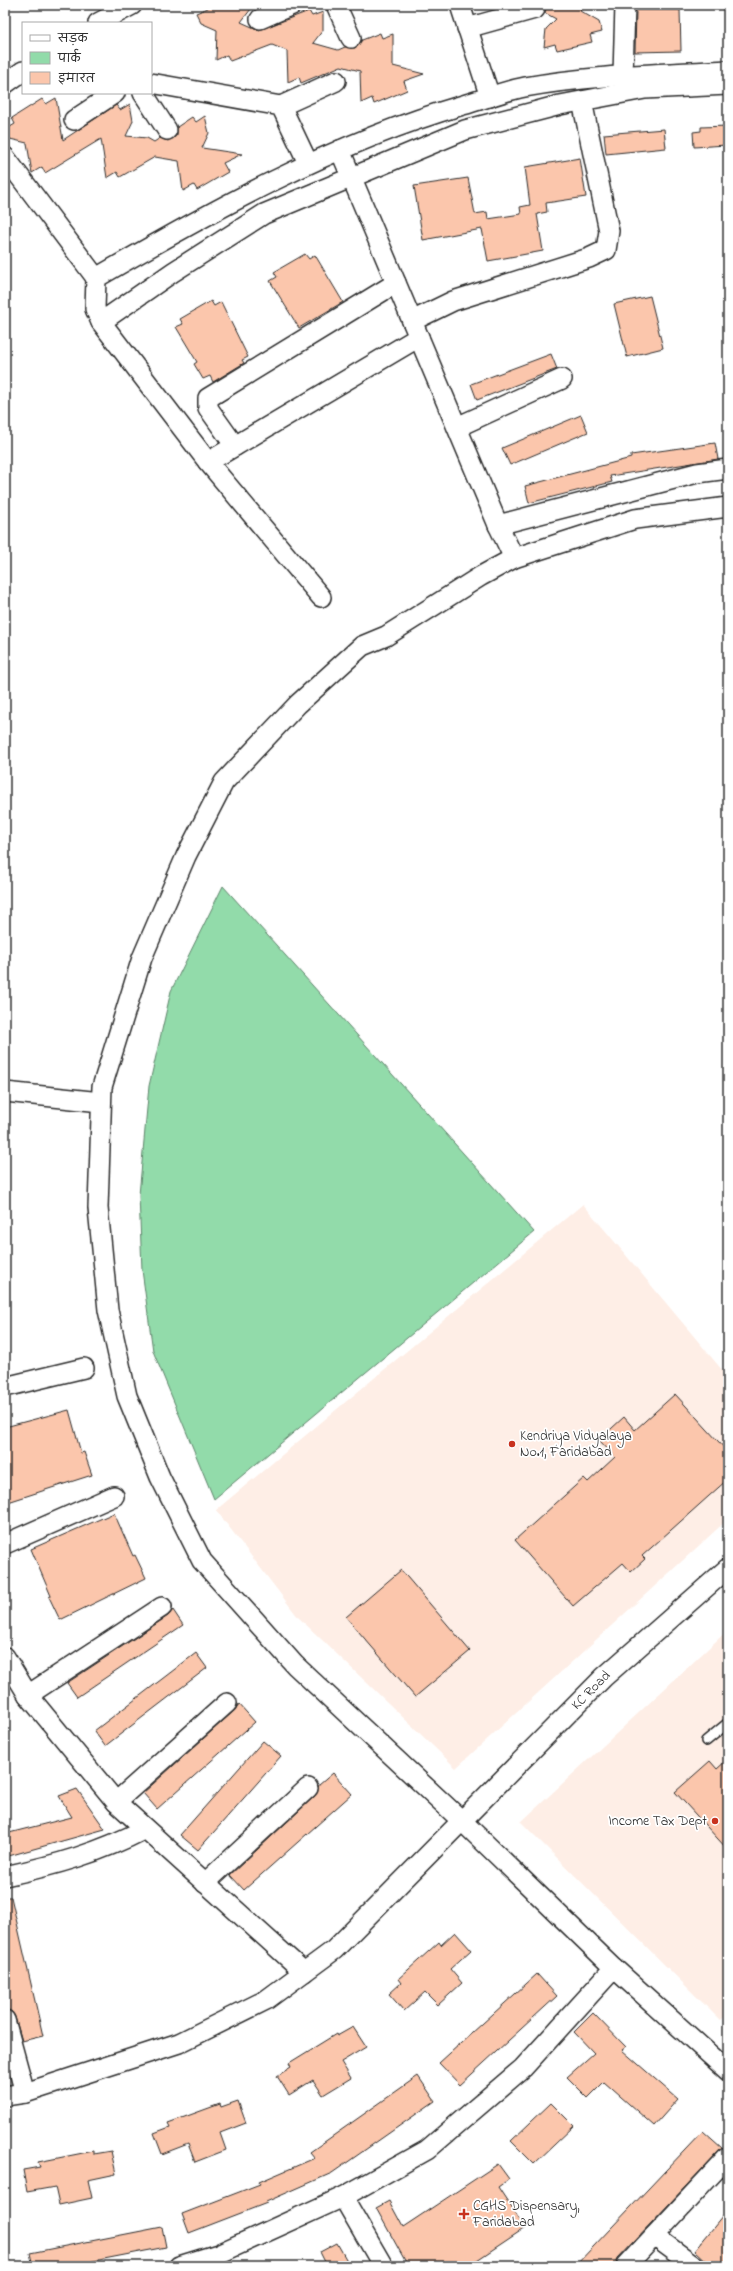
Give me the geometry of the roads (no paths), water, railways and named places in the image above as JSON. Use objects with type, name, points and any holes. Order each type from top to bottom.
[{"type":"street","points":[[100,22],[132,5]]},
{"type":"street","points":[[260,19],[292,5]]},
{"type":"street","points":[[336,5],[351,38]]},
{"type":"street","points":[[460,5],[490,97]]},
{"type":"street","points":[[623,75],[625,5]]},
{"type":"street","points":[[467,28],[535,9]]},
{"type":"street","points":[[96,278],[161,240],[308,163],[414,120],[524,87],[623,75],[728,70]]},
{"type":"street","points":[[5,84],[22,72]]},
{"type":"street","points":[[152,83],[281,106],[336,81]]},
{"type":"street","points":[[101,322],[173,272],[264,214],[351,176],[465,130],[582,101],[645,89],[728,85]]},
{"type":"street","points":[[74,120],[113,94]]},
{"type":"street","points":[[144,94],[168,130]]},
{"type":"street","points":[[208,462],[415,329],[453,301],[589,258],[606,250],[610,231],[582,101]]},
{"type":"street","points":[[281,106],[308,163]]},
{"type":"street","points":[[340,150],[498,525],[514,558]]},
{"type":"street","points":[[5,157],[96,278],[95,309],[101,322],[208,462],[321,597]]},
{"type":"street","points":[[235,446],[208,408],[208,398],[216,391],[396,283]]},
{"type":"street","points":[[457,427],[562,379]]},
{"type":"street","points":[[498,525],[697,473],[728,469]]},
{"type":"street","points":[[728,507],[635,519],[514,558],[481,576],[386,636],[362,646],[298,704],[224,782],[186,856],[142,958],[102,1088],[98,1208],[108,1310],[127,1396],[160,1477],[202,1561],[295,1665],[462,1821],[614,1968],[728,2071]]},
{"type":"street","points":[[5,1092],[101,1102]]},
{"type":"street","points":[[5,1387],[84,1368]]},
{"type":"street","points":[[5,1544],[114,1496]]},
{"type":"street","name":"KC Road","points":[[5,2096],[25,2093],[179,2043],[266,2000],[334,1950],[604,1677],[728,1568]]},
{"type":"street","points":[[28,1695],[162,1607]]},
{"type":"street","points":[[5,1657],[28,1695],[116,1802],[304,1972]]},
{"type":"street","points":[[116,1802],[227,1702]]},
{"type":"street","points":[[205,1883],[308,1788]]},
{"type":"street","points":[[5,1876],[56,1866],[111,1847],[145,1829]]},
{"type":"street","points":[[179,2266],[221,2260],[343,2197],[433,2144],[522,2068],[614,1968]]},
{"type":"street","points":[[5,2020],[25,2093]]},
{"type":"street","points":[[626,2266],[727,2158]]},
{"type":"street","points":[[343,2197],[384,2266]]},
{"type":"street","points":[[654,2236],[695,2266]]},
{"type":"lane","points":[[706,1741],[728,1723]]},
{"type":"place","name":"Kendriya Vidyalaya No.1, Faridabad","points":[[512,1444]]},
{"type":"place","name":"Income Tax Dept","points":[[715,1821]]},
{"type":"place","name":"CGHS Dispensary, Faridabad","points":[[464,2214]]}]
